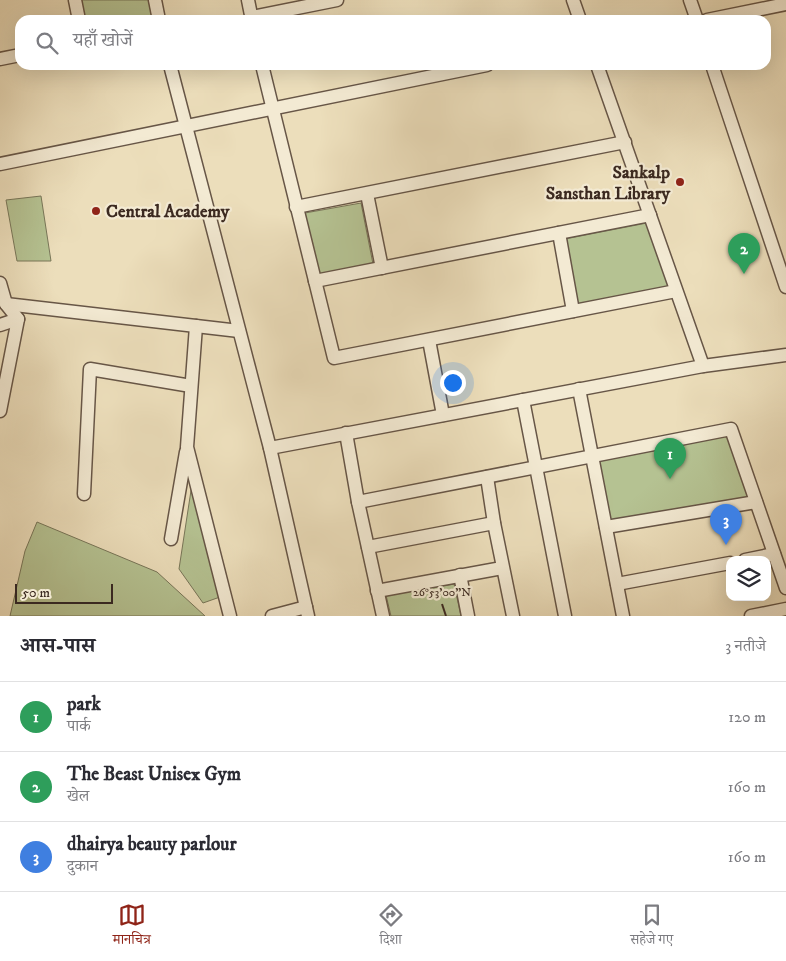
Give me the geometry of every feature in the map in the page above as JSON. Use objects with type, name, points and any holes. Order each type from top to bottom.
[{"type":"street","points":[[75,0],[78,15]]},
{"type":"street","points":[[155,0],[159,15]]},
{"type":"street","points":[[248,0],[251,15]]},
{"type":"street","points":[[266,15],[337,0]]},
{"type":"street","points":[[573,0],[578,15]]},
{"type":"street","points":[[690,0],[695,15]]},
{"type":"street","points":[[732,15],[786,4]]},
{"type":"street","points":[[0,59],[15,56]]},
{"type":"street","points":[[171,70],[270,448],[307,611],[272,616]]},
{"type":"street","points":[[263,70],[334,358],[676,291]]},
{"type":"street","points":[[0,164],[463,70]]},
{"type":"street","points":[[599,70],[703,366]]},
{"type":"street","points":[[714,70],[780,249],[786,287]]},
{"type":"street","points":[[296,207],[625,142]]},
{"type":"street","points":[[367,194],[382,268]]},
{"type":"street","points":[[315,281],[650,215]]},
{"type":"street","points":[[559,233],[573,311]]},
{"type":"street","points":[[0,283],[6,304],[18,320]]},
{"type":"street","points":[[6,304],[239,331]]},
{"type":"street","points":[[0,325],[18,320]]},
{"type":"street","points":[[0,411],[3,372],[18,320]]},
{"type":"street","points":[[171,539],[187,447],[196,326]]},
{"type":"street","points":[[429,340],[443,415]]},
{"type":"street","points":[[270,448],[703,366],[786,355]]},
{"type":"street","points":[[84,494],[90,369],[191,386]]},
{"type":"street","points":[[578,389],[623,616]]},
{"type":"street","points":[[523,400],[565,616]]},
{"type":"street","points":[[358,502],[731,429],[786,588]]},
{"type":"street","points":[[346,434],[358,502],[383,616]]},
{"type":"street","points":[[187,447],[230,616]]},
{"type":"street","points":[[487,477],[512,616]]},
{"type":"street","points":[[606,527],[756,502]]},
{"type":"street","points":[[368,547],[494,523]]},
{"type":"street","points":[[764,556],[774,554]]},
{"type":"street","points":[[617,584],[726,563]]},
{"type":"street","points":[[377,591],[502,568]]},
{"type":"street","points":[[460,575],[468,616]]},
{"type":"street","points":[[751,616],[786,609]]},
{"type":"green space","points":[[81,0],[150,0],[153,15],[84,15]]},
{"type":"green space","points":[[41,196],[51,261],[17,261],[6,200]]},
{"type":"green space","points":[[361,203],[373,264],[319,275],[305,213]]},
{"type":"green space","points":[[647,223],[671,286],[578,304],[565,239]]},
{"type":"green space","points":[[727,436],[748,498],[610,526],[597,461]]},
{"type":"green space","points":[[192,484],[220,597],[203,603],[179,569]]},
{"type":"green space","points":[[37,522],[157,572],[205,616],[10,616],[25,551]]},
{"type":"green space","points":[[454,584],[461,616],[391,616],[386,595]]},
{"type":"place","name":"Sankalp Sansthan Library","points":[[680,182]]},
{"type":"place","name":"Central Academy","points":[[96,211]]},
{"type":"place","name":"The Beast Unisex Gym","points":[[744,274]]},
{"type":"place","name":"park","points":[[670,479]]},
{"type":"place","name":"dhairya beauty parlour","points":[[726,545]]}]
